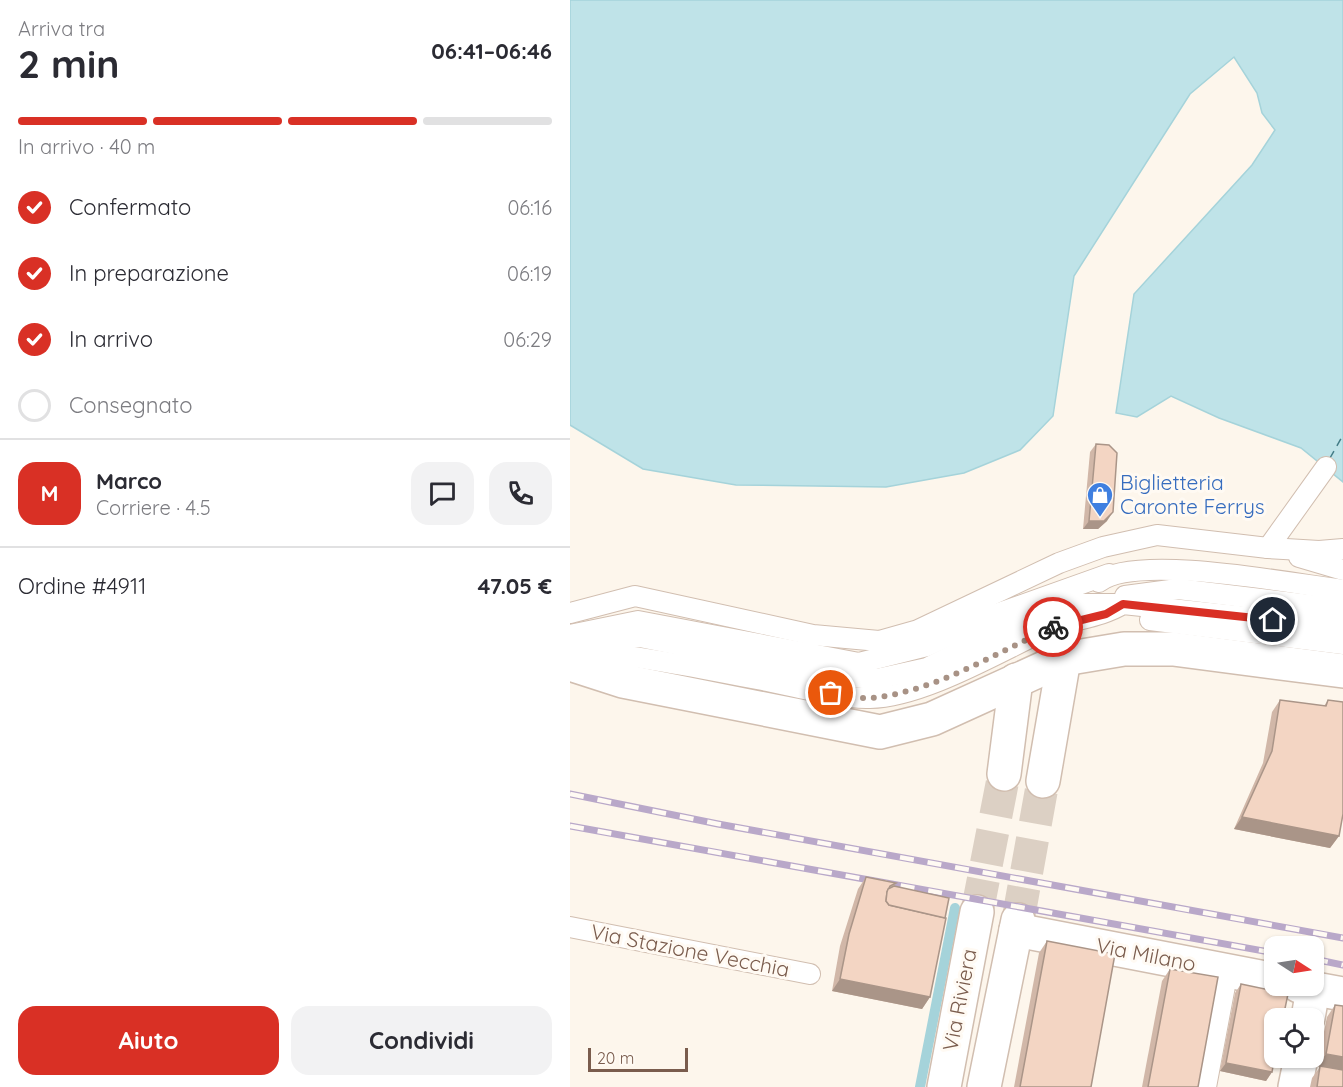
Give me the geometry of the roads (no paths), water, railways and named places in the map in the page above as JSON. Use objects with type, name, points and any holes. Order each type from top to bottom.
[{"type":"street","points":[[570,664],[623,681],[880,732],[932,719],[1064,659],[1124,649],[1173,649],[1343,671]]},
{"type":"street","points":[[1042,781],[1064,659]]},
{"type":"street","points":[[1004,774],[1016,680]]},
{"type":"street","name":"Via Riviera","points":[[944,1087],[977,912]]},
{"type":"street","name":"Via Riviera","points":[[984,1087],[1017,925]]},
{"type":"street","name":"Via Milano","points":[[1017,925],[1264,978]]},
{"type":"lane","points":[[1268,548],[1326,466]]},
{"type":"lane","points":[[570,613],[635,596],[813,635],[879,641],[918,630],[1059,563],[1103,548],[1157,535],[1343,555]]},
{"type":"lane","points":[[1268,548],[1343,570]]},
{"type":"lane","points":[[1319,551],[1343,549]]},
{"type":"lane","points":[[570,635],[638,621],[859,663],[927,645],[988,617],[1109,574],[1175,569],[1343,590]]},
{"type":"lane","points":[[1072,604],[1109,574]]},
{"type":"lane","points":[[570,642],[640,637],[834,676],[877,679],[927,668],[1013,625],[1072,604],[1178,589],[1343,609]]},
{"type":"lane","points":[[1072,604],[1123,604],[1343,627]]},
{"type":"lane","points":[[570,650],[630,654],[811,690],[870,698],[902,693],[943,678],[1060,624],[1106,614],[1123,604]]},
{"type":"lane","points":[[1106,614],[1343,644]]},
{"type":"lane","name":"Via Stazione Vecchia","points":[[570,927],[810,974]]},
{"type":"lane","points":[[1206,1087],[1228,970]]},
{"type":"water","points":[[570,0],[1343,0],[1343,482],[1301,448],[1219,418],[1171,396],[1137,417],[1116,413],[1134,294],[1252,165],[1275,130],[1262,113],[1257,93],[1234,57],[1190,94],[1074,276],[1053,416],[1020,450],[964,473],[886,487],[736,485],[643,469],[570,425]]},
{"type":"waterway","points":[[920,1087],[955,908]]},
{"type":"tunnel","points":[[977,912],[1004,774]]},
{"type":"tunnel","points":[[1018,920],[1043,781]]},
{"type":"railway","points":[[570,794],[718,824],[1343,938]]},
{"type":"railway","points":[[570,826],[1264,951]]},
{"type":"railway","points":[[1324,961],[1343,965]]},
{"type":"place","name":"Biglietteria Caronte Ferrys","points":[[1100,518]]}]
